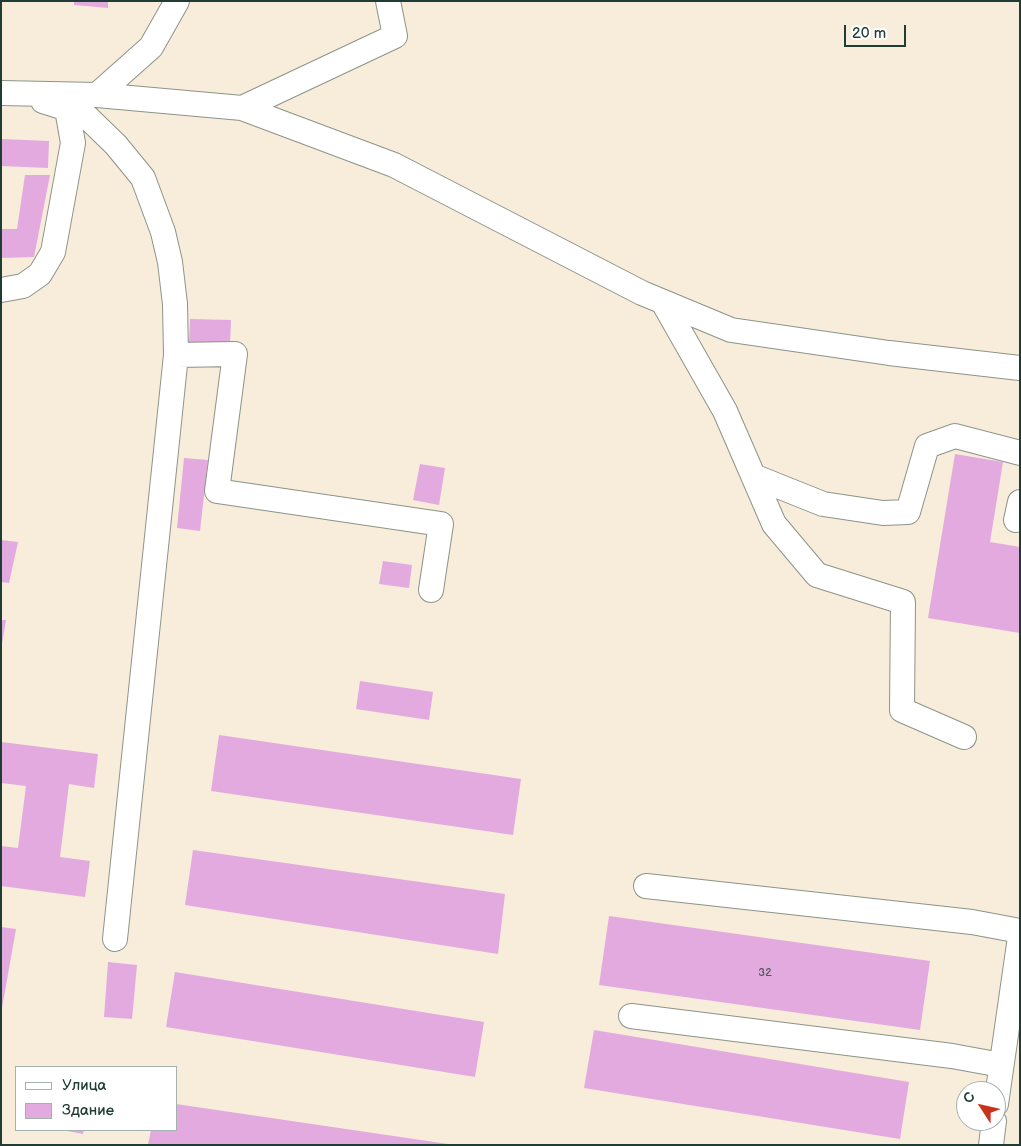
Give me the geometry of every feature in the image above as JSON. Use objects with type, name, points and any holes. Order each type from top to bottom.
[{"type":"street","points":[[97,95],[151,47],[176,1]]},
{"type":"street","points":[[242,108],[395,36],[388,1]]},
{"type":"street","points":[[11,93],[97,95],[242,108],[394,166],[634,289],[731,330],[890,353],[1020,368]]},
{"type":"street","points":[[11,93],[84,114],[116,145],[143,178],[163,232],[170,262],[175,304],[176,355],[115,939]]},
{"type":"street","points":[[1,290],[23,286],[40,274],[53,252],[73,143],[67,109]]},
{"type":"street","points":[[663,302],[725,411],[774,524],[817,575],[904,602],[902,710],[964,737]]},
{"type":"street","points":[[176,355],[235,354],[217,492],[441,524],[431,590]]},
{"type":"street","points":[[753,476],[824,504],[883,513],[908,512],[927,446],[955,436],[1020,453]]},
{"type":"street","points":[[646,886],[972,922],[1020,931]]},
{"type":"street","points":[[999,1081],[1020,937]]},
{"type":"street","points":[[631,1016],[952,1056],[1001,1066]]},
{"type":"street","points":[[991,1145],[993,1131]]},
{"type":"building","points":[[74,1],[108,1],[108,8],[74,5]]},
{"type":"building","points":[[1,139],[49,141],[48,168],[1,166]]},
{"type":"building","points":[[25,175],[50,175],[34,257],[1,258],[1,229],[17,229]]},
{"type":"building","points":[[190,319],[231,320],[230,344],[189,343]]},
{"type":"building","points":[[955,454],[1003,462],[990,542],[1020,547],[1020,633],[928,618]]},
{"type":"building","points":[[184,458],[208,460],[200,531],[177,528]]},
{"type":"building","points":[[420,464],[445,468],[439,505],[413,500]]},
{"type":"building","points":[[1,540],[18,542],[9,583],[1,582]]},
{"type":"building","points":[[383,561],[412,565],[409,588],[379,584]]},
{"type":"building","points":[[1,620],[6,620],[2,644],[1,644]]},
{"type":"building","points":[[360,681],[433,692],[429,720],[356,709]]},
{"type":"building","points":[[219,735],[521,779],[513,835],[211,791]]},
{"type":"building","points":[[1,742],[98,754],[94,788],[69,784],[60,857],[90,861],[85,897],[1,886],[1,846],[18,848],[26,786],[1,783]]},
{"type":"building","points":[[193,850],[505,894],[498,954],[185,905]]},
{"type":"building","points":[[609,916],[930,961],[920,1030],[599,985]]},
{"type":"building","points":[[1,927],[16,929],[2,1008],[1,1008]]},
{"type":"building","points":[[108,962],[137,965],[132,1019],[104,1017]]},
{"type":"building","points":[[175,972],[484,1022],[475,1077],[166,1027]]},
{"type":"building","points":[[594,1030],[909,1082],[900,1139],[584,1088]]},
{"type":"building","points":[[178,1104],[448,1144],[448,1145],[148,1145],[151,1131],[178,1131]]},
{"type":"building","points":[[67,1131],[84,1131],[83,1134]]}]
